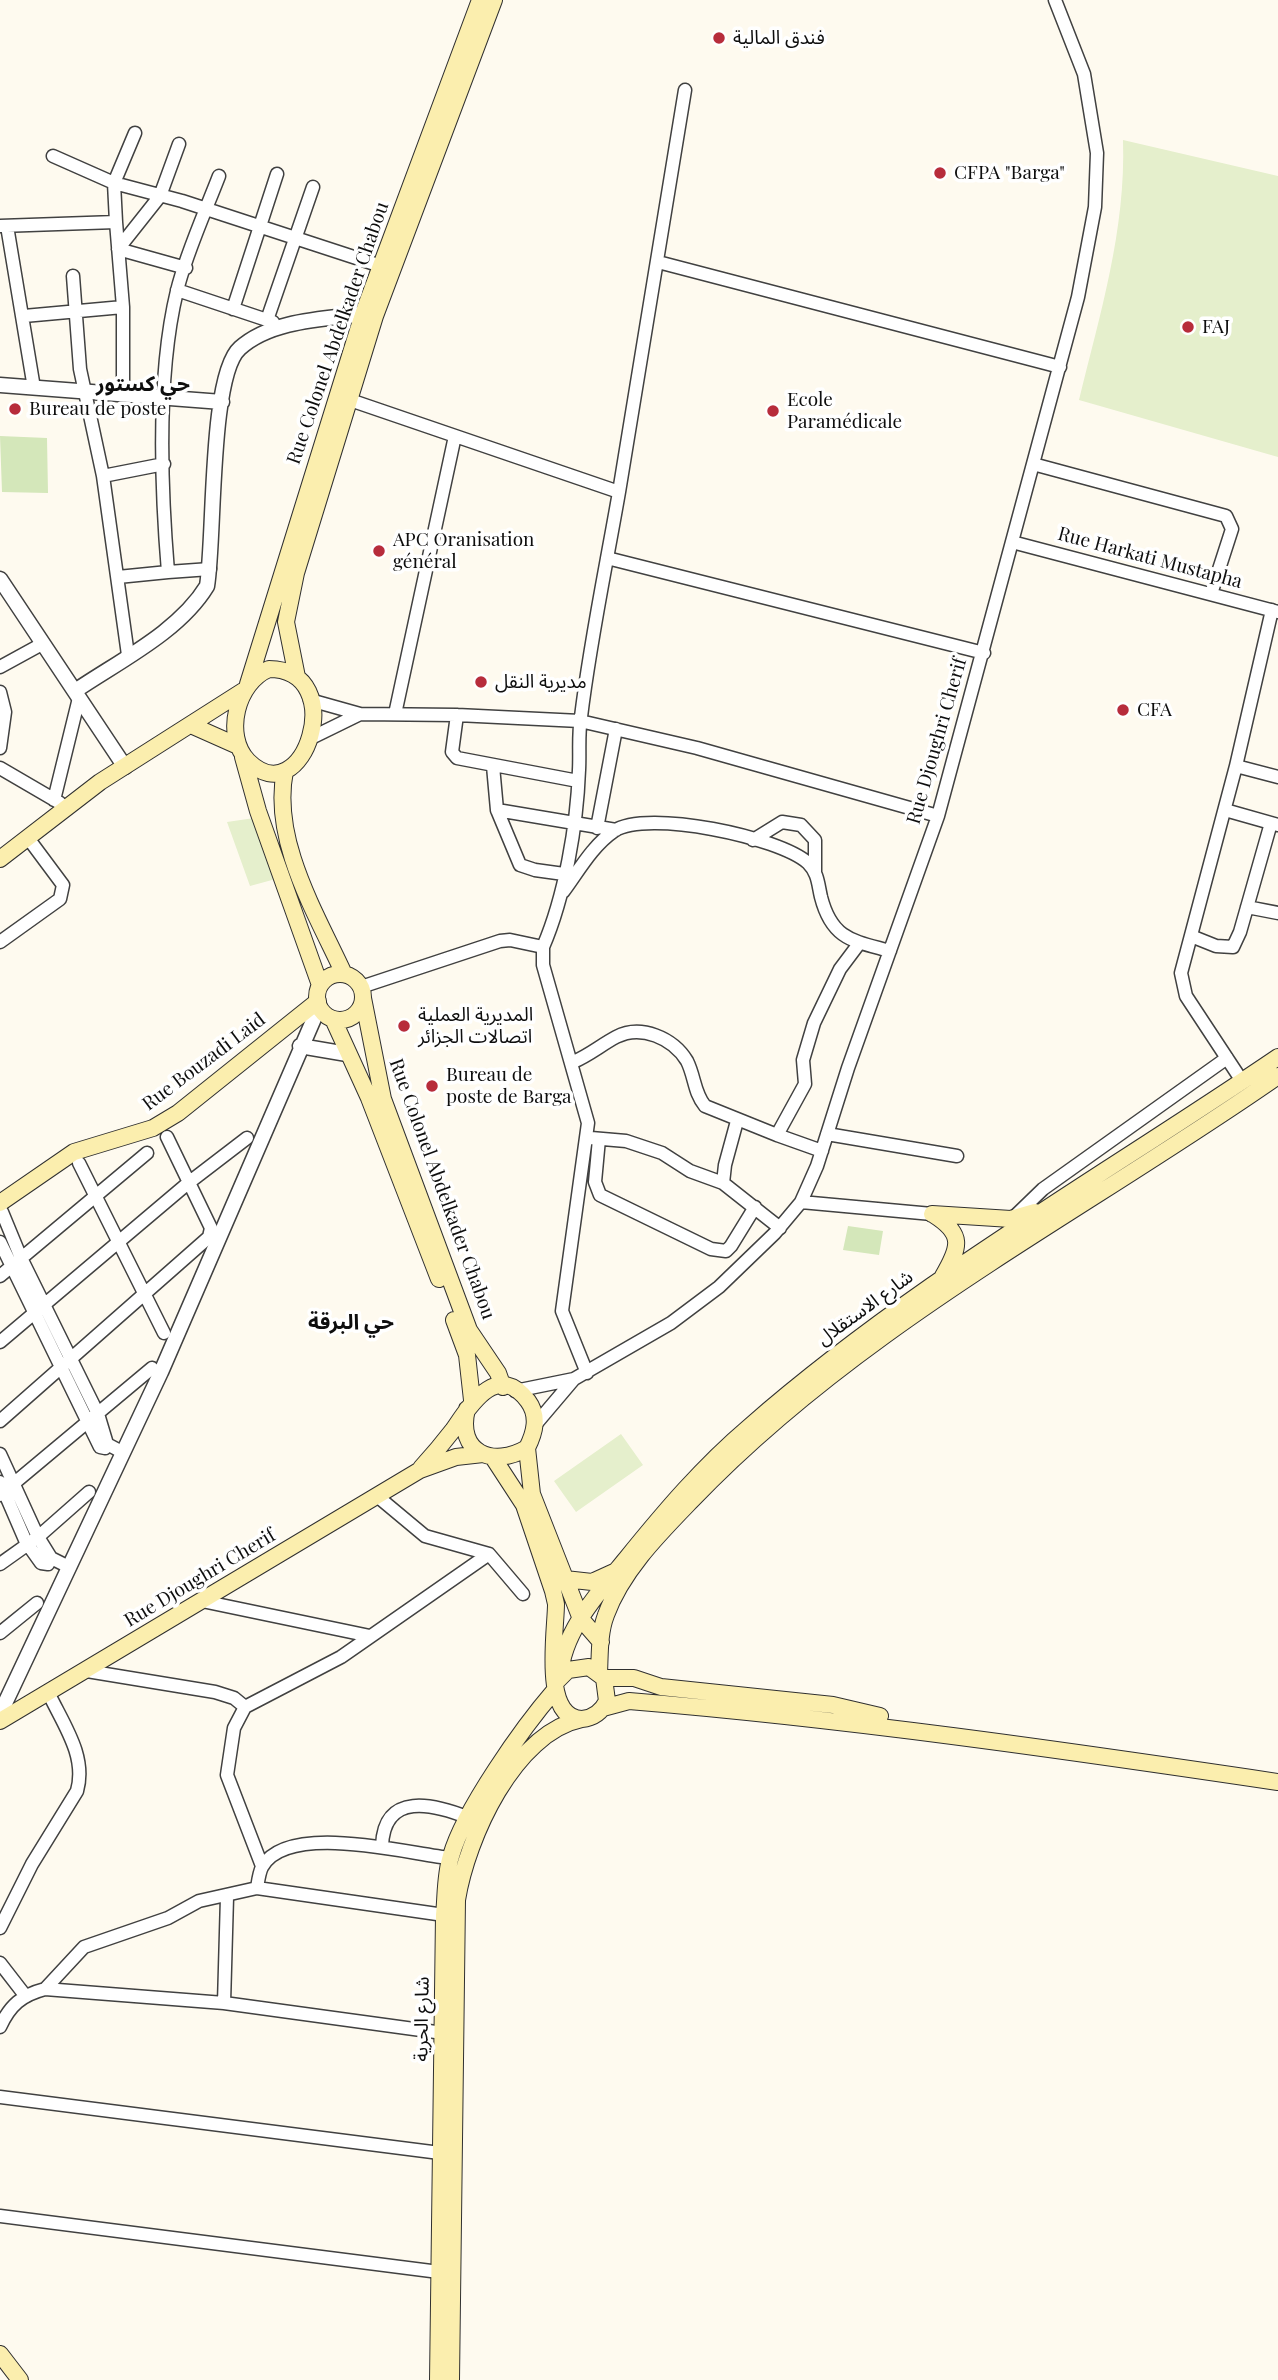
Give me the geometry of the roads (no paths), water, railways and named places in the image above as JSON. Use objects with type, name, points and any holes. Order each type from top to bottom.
[{"type":"main road","name":"Rue Colonel Abdelkader Chabou","points":[[297,677],[288,643],[289,607],[350,400],[381,266],[481,0]]},
{"type":"main road","name":"Rue Colonel Abdelkader Chabou","points":[[246,688],[369,315],[494,0]]},
{"type":"main road","points":[[0,859],[28,838],[60,803],[193,726],[246,688],[258,674],[269,669],[288,672],[297,677],[310,700],[313,716],[311,738],[303,756],[285,771],[275,773],[259,769],[241,750],[193,726]]},
{"type":"main road","points":[[246,688],[236,726],[241,750],[319,998],[333,1019],[353,1016],[362,992],[344,974],[306,890],[290,844],[281,799],[285,771]]},
{"type":"main road","points":[[319,998],[330,976],[344,974]]},
{"type":"main road","name":"Rue Colonel Abdelkader Chabou","points":[[362,992],[383,1099],[469,1330],[509,1389]]},
{"type":"main road","name":"Rue Bouzadi Laid","points":[[0,1203],[74,1152],[153,1128],[178,1113],[319,998]]},
{"type":"main road","name":"Rue Colonel Abdelkader Chabou","points":[[333,1019],[369,1098],[467,1355],[469,1405]]},
{"type":"main road","name":"شارع الاستقلال","points":[[557,1684],[561,1658],[581,1619],[616,1571],[701,1472],[747,1428],[816,1369],[942,1278],[1278,1058]]},
{"type":"main road","name":"شارع الاستقلال","points":[[601,1675],[601,1642],[605,1616],[613,1599],[645,1552],[710,1482],[792,1405],[949,1290],[1278,1076]]},
{"type":"main road","points":[[932,1214],[1012,1219],[1054,1206]]},
{"type":"main road","points":[[932,1214],[953,1227],[957,1240],[954,1259],[942,1278]]},
{"type":"main road","points":[[420,1470],[469,1405],[491,1388],[509,1389],[531,1405],[535,1425],[527,1448],[532,1494],[581,1619],[601,1642]]},
{"type":"main road","points":[[469,1405],[464,1420],[468,1440],[489,1456],[524,1505],[549,1573],[556,1604],[557,1684],[562,1710],[582,1719],[603,1708],[629,1701],[787,1714],[961,1735],[1278,1782]]},
{"type":"main road","points":[[420,1470],[456,1457],[507,1457],[527,1448]]},
{"type":"main road","name":"Rue Djoughri Cherif","points":[[0,1721],[420,1470]]},
{"type":"main road","points":[[565,1579],[592,1582],[616,1571]]},
{"type":"main road","points":[[557,1684],[578,1666],[601,1675],[634,1678],[661,1687],[833,1705],[961,1735]]},
{"type":"main road","points":[[601,1675],[608,1693],[603,1708]]},
{"type":"main road","name":"شارع الحرية","points":[[438,2380],[444,1915],[450,1858],[468,1818],[533,1715],[557,1684]]},
{"type":"main road","name":"شارع الحرية","points":[[451,2380],[457,1900],[462,1871],[473,1837],[516,1766],[546,1737],[568,1722],[582,1719]]},
{"type":"main road","points":[[0,2354],[20,2380]]},
{"type":"street","name":"Rue Djoughri Cherif","points":[[575,1380],[671,1323],[719,1287],[780,1228],[801,1202],[822,1151],[939,816],[1060,367],[1078,297],[1096,207],[1097,153],[1084,74],[1055,0]]},
{"type":"street","points":[[685,90],[580,721],[573,824],[560,895],[543,947],[542,965],[594,1138],[595,1182],[600,1195],[717,1252],[731,1246],[755,1207]]},
{"type":"street","points":[[123,392],[123,307],[114,183],[135,133]]},
{"type":"street","points":[[118,249],[160,196],[179,144]]},
{"type":"street","points":[[53,156],[114,183],[381,266]]},
{"type":"street","points":[[233,309],[276,174]]},
{"type":"street","points":[[168,572],[163,511],[164,398],[177,290],[219,176]]},
{"type":"street","points":[[267,320],[313,187]]},
{"type":"street","points":[[34,388],[24,316],[3,226],[116,222]]},
{"type":"street","points":[[118,249],[186,268]]},
{"type":"street","points":[[658,262],[1060,367]]},
{"type":"street","points":[[72,276],[85,391],[103,475],[128,655]]},
{"type":"street","points":[[177,290],[283,326]]},
{"type":"street","points":[[24,316],[123,307]]},
{"type":"street","points":[[0,768],[60,803],[77,694],[198,601],[207,586],[222,402],[231,358],[241,347],[283,326],[369,315]]},
{"type":"street","points":[[0,384],[222,402]]},
{"type":"street","points":[[350,400],[619,492]]},
{"type":"street","points":[[395,713],[456,436]]},
{"type":"street","points":[[103,475],[164,464]]},
{"type":"street","points":[[1033,464],[1226,516],[1232,529],[1211,594]]},
{"type":"street","name":"Rue Harkati Mustapha","points":[[1012,542],[1275,611]]},
{"type":"street","points":[[607,558],[984,653]]},
{"type":"street","points":[[118,577],[210,569]]},
{"type":"street","points":[[0,579],[125,767]]},
{"type":"street","points":[[1242,1081],[1186,996],[1182,984],[1183,964],[1275,611]]},
{"type":"street","points":[[2,664],[42,644]]},
{"type":"street","points":[[0,692],[5,712],[0,748]]},
{"type":"street","points":[[310,700],[360,715],[395,713],[580,721],[697,748],[939,816]]},
{"type":"street","points":[[311,738],[360,715]]},
{"type":"street","points":[[457,715],[454,756],[578,781]]},
{"type":"street","points":[[597,828],[616,729]]},
{"type":"street","points":[[493,766],[497,810],[520,864],[535,870],[564,874]]},
{"type":"street","points":[[1236,766],[1278,777]]},
{"type":"street","points":[[497,810],[597,828],[616,830],[639,824],[662,824],[753,840],[795,853],[816,872]]},
{"type":"street","points":[[1191,936],[1216,946],[1233,947],[1274,824],[1225,810]]},
{"type":"street","points":[[753,840],[774,825],[802,825],[815,840],[816,872],[832,923],[858,944],[890,951]]},
{"type":"street","points":[[560,895],[600,843],[616,830]]},
{"type":"street","points":[[0,942],[62,896],[63,885],[28,838]]},
{"type":"street","points":[[1247,907],[1278,913]]},
{"type":"street","points":[[362,992],[500,941],[543,947]]},
{"type":"street","points":[[777,1135],[804,1084],[803,1060],[814,1023],[841,969],[858,944]]},
{"type":"street","points":[[0,1714],[233,1210],[319,998]]},
{"type":"street","points":[[573,1062],[618,1035],[635,1033],[662,1036],[687,1062],[697,1097],[705,1107],[822,1151]]},
{"type":"street","points":[[300,1046],[347,1054]]},
{"type":"street","points":[[1012,1219],[1043,1189],[1227,1058]]},
{"type":"street","points":[[723,1183],[737,1121]]},
{"type":"street","points":[[827,1134],[957,1156]]},
{"type":"street","points":[[0,1421],[198,1249],[211,1233],[167,1137]]},
{"type":"street","points":[[0,1342],[187,1184],[247,1138]]},
{"type":"street","points":[[594,1138],[626,1141],[654,1150],[690,1171],[723,1183],[780,1228]]},
{"type":"street","points":[[587,1373],[562,1311],[594,1138]]},
{"type":"street","points":[[0,1276],[147,1153]]},
{"type":"street","points":[[79,1163],[93,1196],[164,1333]]},
{"type":"street","points":[[801,1202],[932,1214]]},
{"type":"street","points":[[0,1214],[2,1212],[16,1263]]},
{"type":"street","points":[[0,1242],[16,1263],[107,1444],[122,1452]]},
{"type":"street","points":[[5,1488],[152,1368]]},
{"type":"street","points":[[509,1389],[575,1380]]},
{"type":"street","points":[[535,1425],[575,1380]]},
{"type":"street","points":[[0,1454],[5,1488],[32,1539],[41,1563],[48,1564],[51,1558],[67,1566]]},
{"type":"street","points":[[0,1564],[89,1492]]},
{"type":"street","points":[[377,1496],[425,1536],[489,1554],[523,1594]]},
{"type":"street","points":[[257,1888],[262,1867],[227,1775],[234,1728],[245,1707],[341,1657],[489,1554]]},
{"type":"street","points":[[202,1601],[370,1636]]},
{"type":"street","points":[[0,1633],[37,1603]]},
{"type":"street","points":[[86,1671],[215,1692],[234,1698],[245,1707]]},
{"type":"street","points":[[0,1928],[32,1864],[77,1791],[79,1782],[78,1755],[48,1692]]},
{"type":"street","points":[[382,1846],[383,1834],[389,1821],[415,1805],[438,1806],[468,1818]]},
{"type":"street","points":[[262,1867],[288,1848],[309,1843],[382,1846],[450,1858]]},
{"type":"street","points":[[46,1989],[84,1947],[168,1918],[199,1901],[228,1897],[257,1888],[444,1915]]},
{"type":"street","points":[[224,2003],[228,1897]]},
{"type":"street","points":[[0,1963],[24,1994]]},
{"type":"street","points":[[0,2027],[6,2014],[24,1994],[46,1989],[224,2003],[443,2033]]},
{"type":"street","points":[[0,2097],[440,2153]]},
{"type":"street","points":[[0,2216],[439,2272]]},
{"type":"place","name":"فندق المالية","points":[[719,38]]},
{"type":"place","name":"CFPA \"Barga\"","points":[[940,173]]},
{"type":"place","name":"FAJ","points":[[1188,327]]},
{"type":"place","name":"Bureau de poste","points":[[15,409]]},
{"type":"place","name":"Ecole Paramédicale","points":[[773,411]]},
{"type":"place","name":"APC Oranisation général","points":[[379,551]]},
{"type":"place","name":"مديرية النقل","points":[[481,682]]},
{"type":"place","name":"CFA","points":[[1123,710]]},
{"type":"place","name":"المديرية العملية اتصالات الجزائر","points":[[404,1026]]},
{"type":"place","name":"Bureau de poste de Barga","points":[[432,1086]]},
{"type":"district","name":"حي كستور","points":[[143,384]]},
{"type":"district","name":"حي البرقة","points":[[351,1322]]}]
